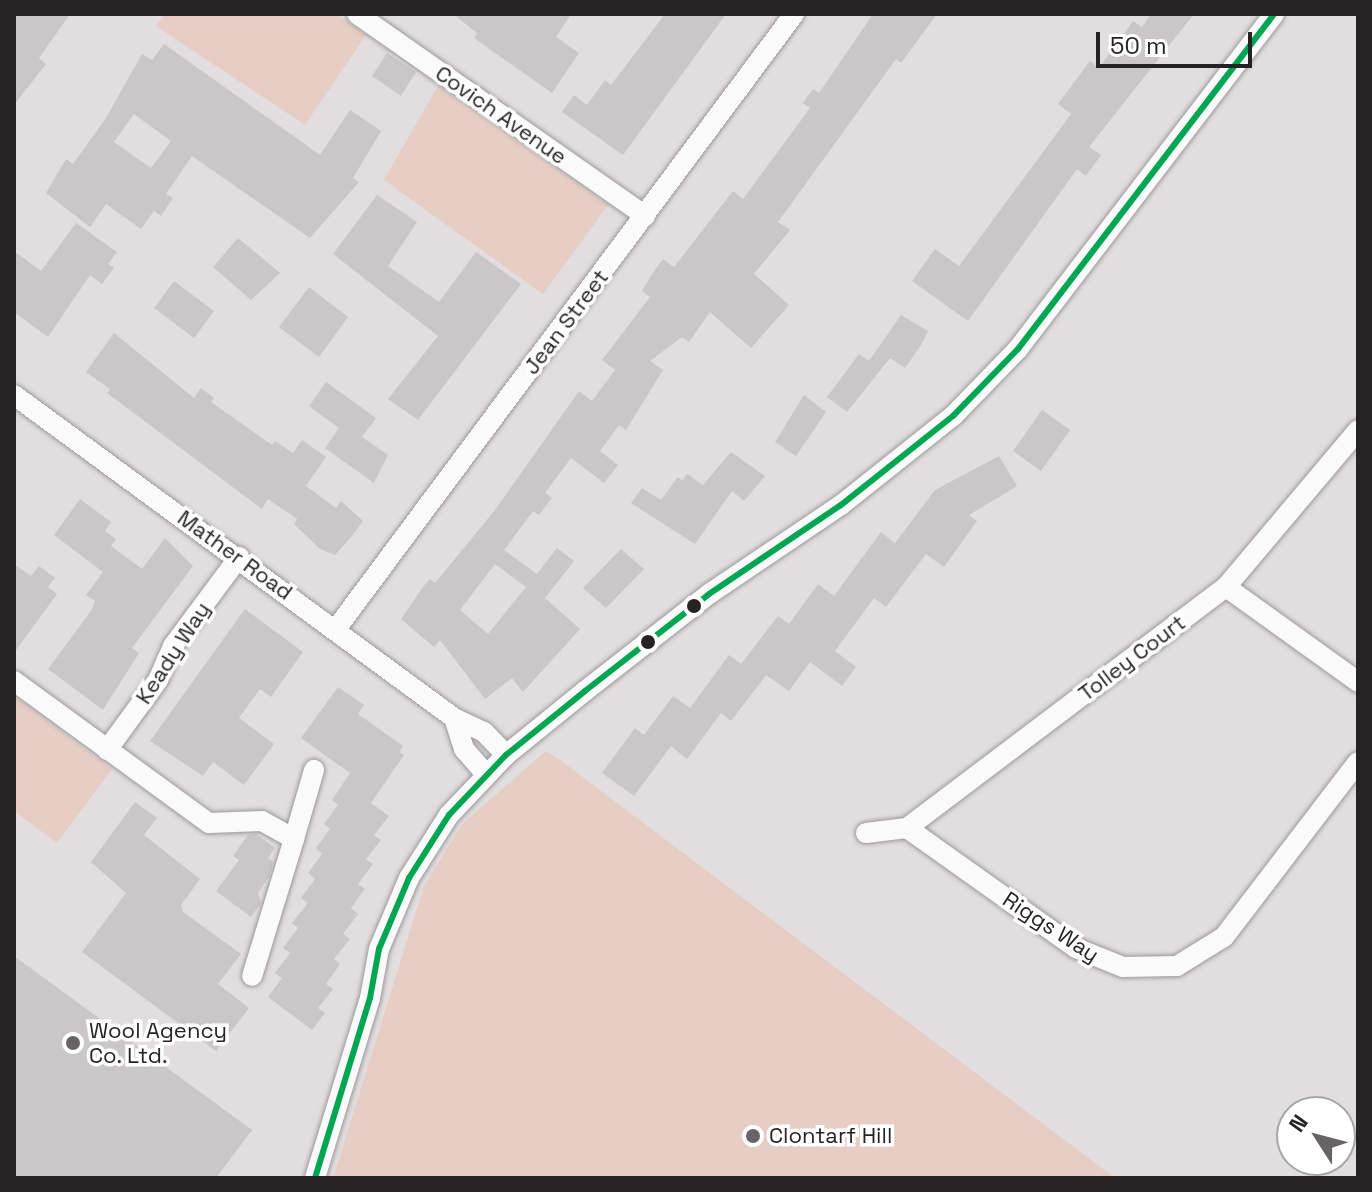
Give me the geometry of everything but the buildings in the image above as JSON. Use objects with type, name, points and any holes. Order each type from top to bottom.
[{"type":"street","name":"Covich Avenue","points":[[357,14],[645,216]]},
{"type":"street","name":"Jean Street","points":[[336,629],[794,14]]},
{"type":"street","points":[[315,1178],[391,918],[428,843],[506,755],[709,594],[841,505],[954,415],[1018,349],[1274,14]]},
{"type":"street","name":"Mather Road","points":[[14,395],[239,557],[454,718],[484,732],[506,755]]},
{"type":"street","name":"Tolley Court","points":[[907,828],[1226,587],[1358,430]]},
{"type":"street","name":"Keady Way","points":[[107,750],[158,680],[173,646],[239,557]]},
{"type":"street","points":[[1226,587],[1358,682]]},
{"type":"street","points":[[14,681],[209,823],[262,821],[294,839]]},
{"type":"street","points":[[454,718],[464,749],[486,774]]},
{"type":"street","name":"Riggs Way","points":[[907,828],[1076,948],[1123,967],[1177,966],[1224,937],[1358,762]]},
{"type":"street","points":[[252,976],[314,770]]},
{"type":"street","points":[[866,833],[907,828]]},
{"type":"shaded area","points":[[165,14],[337,14],[366,35],[305,125],[156,26]]},
{"type":"shaded area","points":[[438,86],[608,205],[543,294],[384,180]]},
{"type":"shaded area","points":[[14,696],[112,769],[57,843],[14,811]]},
{"type":"shaded area","points":[[546,751],[1115,1178],[333,1178],[424,886],[463,823]]},
{"type":"transit line","points":[[315,1178],[370,998],[379,949],[409,878],[449,815],[506,755],[585,691],[709,594],[841,505],[954,415],[1018,349],[1274,14]]},
{"type":"place","name":"Wool Agency Co. Ltd.","points":[[73,1043]]},
{"type":"place","name":"Clontarf Hill","points":[[753,1136]]}]
